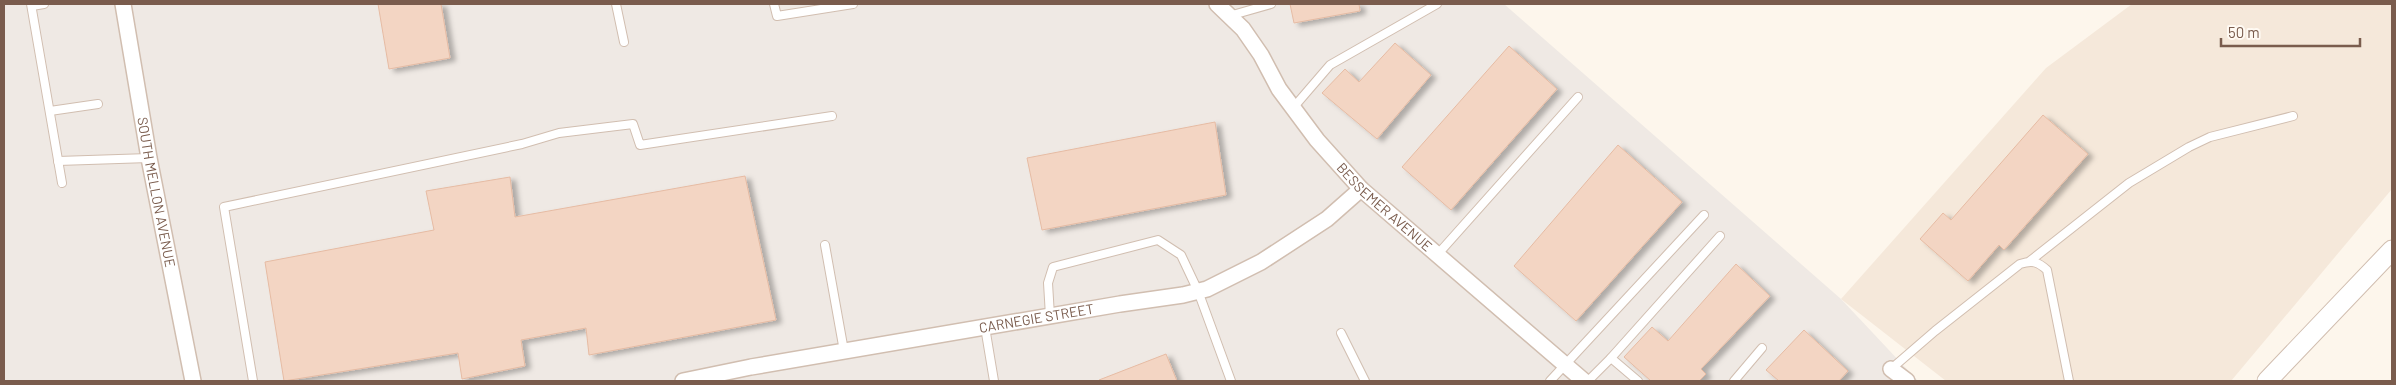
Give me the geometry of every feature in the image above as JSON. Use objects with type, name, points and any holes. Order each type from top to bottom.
[{"type":"street","name":"SOUTH MELLON AVENUE","points":[[123,4],[149,158],[193,381]]},
{"type":"street","name":"BESSEMER AVENUE","points":[[1217,4],[1243,29],[1261,55],[1279,89],[1293,108],[1317,140],[1361,189],[1584,381]]},
{"type":"street","name":"CARNEGIE STREET","points":[[682,381],[844,351],[1207,289],[1261,262],[1327,219],[1361,189]]},
{"type":"street","points":[[2268,381],[2392,250]]},
{"type":"street","points":[[1891,369],[1907,381]]},
{"type":"lane","points":[[44,4],[31,5],[62,183]]},
{"type":"lane","points":[[616,4],[624,42]]},
{"type":"lane","points":[[774,4],[777,16],[853,4]]},
{"type":"lane","points":[[1229,16],[1271,4]]},
{"type":"lane","points":[[1293,108],[1330,65],[1437,4]]},
{"type":"lane","points":[[1438,254],[1578,97]]},
{"type":"lane","points":[[50,111],[98,104]]},
{"type":"lane","points":[[254,381],[224,208],[522,144],[559,133],[633,124],[640,145],[832,116]]},
{"type":"lane","points":[[1891,369],[2020,264],[2030,261],[2129,183],[2189,147],[2210,137],[2292,116]]},
{"type":"lane","points":[[58,161],[149,158]]},
{"type":"lane","points":[[1550,381],[1704,215]]},
{"type":"lane","points":[[1588,381],[1611,358],[1720,236]]},
{"type":"lane","points":[[1050,316],[1048,283],[1053,267],[1158,240],[1180,255],[1198,291],[1231,381]]},
{"type":"lane","points":[[825,245],[844,351]]},
{"type":"lane","points":[[2030,261],[2038,262],[2047,270],[2069,381]]},
{"type":"lane","points":[[985,327],[994,381]]},
{"type":"lane","points":[[1341,333],[1366,381]]},
{"type":"lane","points":[[1734,381],[1762,348]]},
{"type":"lane","points":[[1611,358],[1638,381]]},
{"type":"shaded area","points":[[4,4],[1504,4],[1841,299],[1918,381],[4,381]]},
{"type":"shaded area","points":[[2132,4],[2392,4],[2392,189],[2231,381],[1946,381],[1841,299],[2046,68]]},
{"type":"building","points":[[378,4],[441,4],[450,58],[389,69]]},
{"type":"building","points":[[1290,4],[1359,4],[1360,11],[1294,23]]},
{"type":"building","points":[[1395,43],[1431,75],[1377,139],[1322,93],[1345,69],[1359,82]]},
{"type":"building","points":[[1509,46],[1557,89],[1451,210],[1402,167]]},
{"type":"building","points":[[2043,115],[2088,154],[2004,250],[1999,245],[1968,281],[1920,239],[1943,213],[1951,220]]},
{"type":"building","points":[[1215,122],[1226,195],[1042,230],[1027,158]]},
{"type":"building","points":[[1618,145],[1682,202],[1576,321],[1514,266]]},
{"type":"building","points":[[745,176],[776,320],[589,355],[586,328],[521,340],[525,366],[462,379],[458,353],[284,381],[265,262],[434,230],[426,191],[510,177],[515,217]]},
{"type":"building","points":[[1736,264],[1770,296],[1701,369],[1706,374],[1699,381],[1651,381],[1624,357],[1652,327],[1668,341]]},
{"type":"building","points":[[1804,330],[1848,371],[1839,381],[1779,381],[1766,370]]},
{"type":"building","points":[[1166,354],[1177,381],[1099,381],[1099,380]]}]
